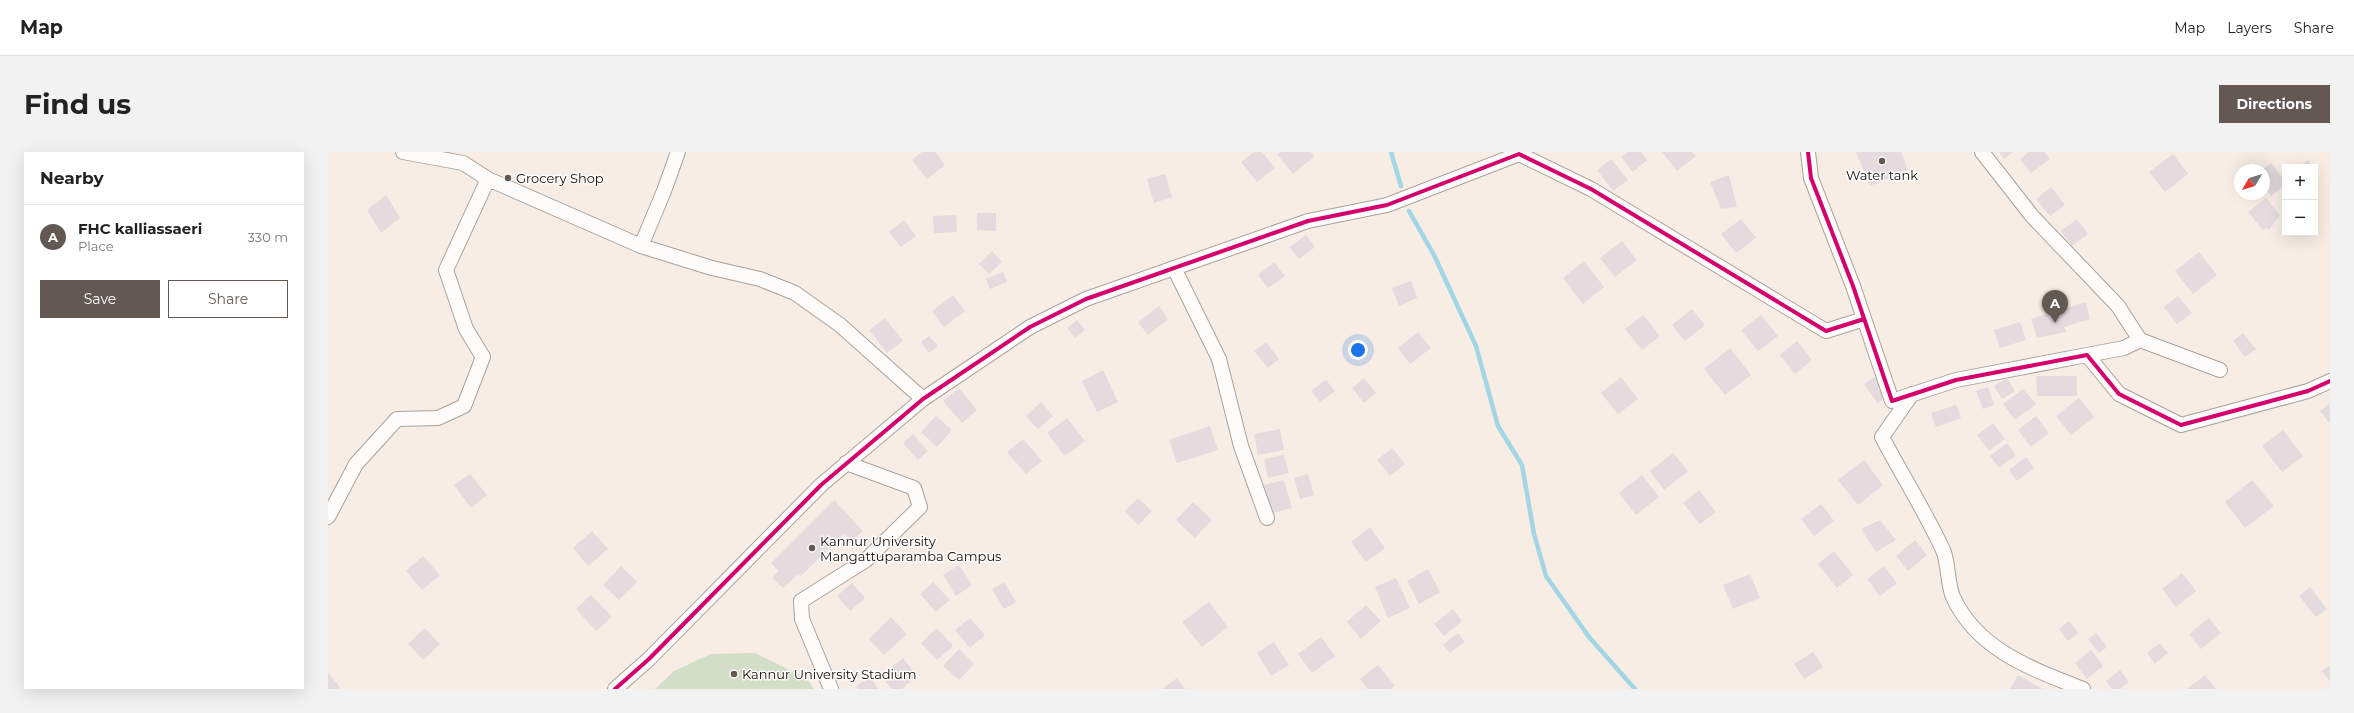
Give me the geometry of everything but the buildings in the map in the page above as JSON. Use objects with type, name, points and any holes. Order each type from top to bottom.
[{"type":"street","points":[[403,152],[463,163],[488,179],[641,246],[712,268],[760,279],[795,293],[840,326],[923,399]]},
{"type":"street","points":[[641,246],[664,191],[678,152]]},
{"type":"street","points":[[1808,152],[1811,178],[1864,319],[1892,401],[1956,380],[2124,348],[2140,340]]},
{"type":"street","points":[[1982,152],[2032,216],[2118,306],[2140,340],[2220,370]]},
{"type":"street","points":[[615,689],[649,659],[821,485],[846,463],[923,399],[1024,331],[1086,299],[1308,221],[1387,205],[1519,153],[1591,189],[1826,331],[1864,319]]},
{"type":"street","points":[[328,517],[356,464],[397,418],[438,418],[464,406],[484,357],[466,329],[446,270],[488,179]]},
{"type":"street","points":[[1174,268],[1219,359],[1241,446],[1267,518]]},
{"type":"street","points":[[2087,356],[2119,394],[2181,425],[2308,391],[2330,381]]},
{"type":"street","points":[[1912,394],[1882,437],[1943,551],[1952,595],[1958,607],[1977,631],[2000,652],[2020,664],[2083,689]]},
{"type":"street","points":[[831,689],[802,619],[801,601],[866,560],[920,506],[914,488],[846,463]]},
{"type":"green space","name":"Kannur University Stadium","points":[[755,653],[806,678],[814,689],[655,689],[674,671],[711,654]]},
{"type":"waterway","points":[[1391,152],[1401,186]]},
{"type":"waterway","points":[[1409,211],[1434,255],[1476,346],[1498,426],[1522,465],[1534,534],[1546,576],[1589,637],[1635,689]]},
{"type":"cycle path","points":[[1808,152],[1811,178],[1853,286],[1892,401],[1956,380],[2087,355],[2119,394],[2181,425],[2308,391],[2330,381]]},
{"type":"cycle path","points":[[615,689],[649,659],[821,485],[923,399],[1030,327],[1086,299],[1308,221],[1387,205],[1519,154],[1591,189],[1826,331],[1864,319]]},
{"type":"place","name":"Water tank","points":[[1882,161]]},
{"type":"place","name":"Grocery Shop","points":[[508,178]]},
{"type":"place","name":"FHC kalliassaeri","points":[[2055,323]]},
{"type":"place","name":"Kannur University Mangattuparamba Campus","points":[[812,548]]},
{"type":"place","name":"Kannur University Stadium","points":[[734,674]]}]
